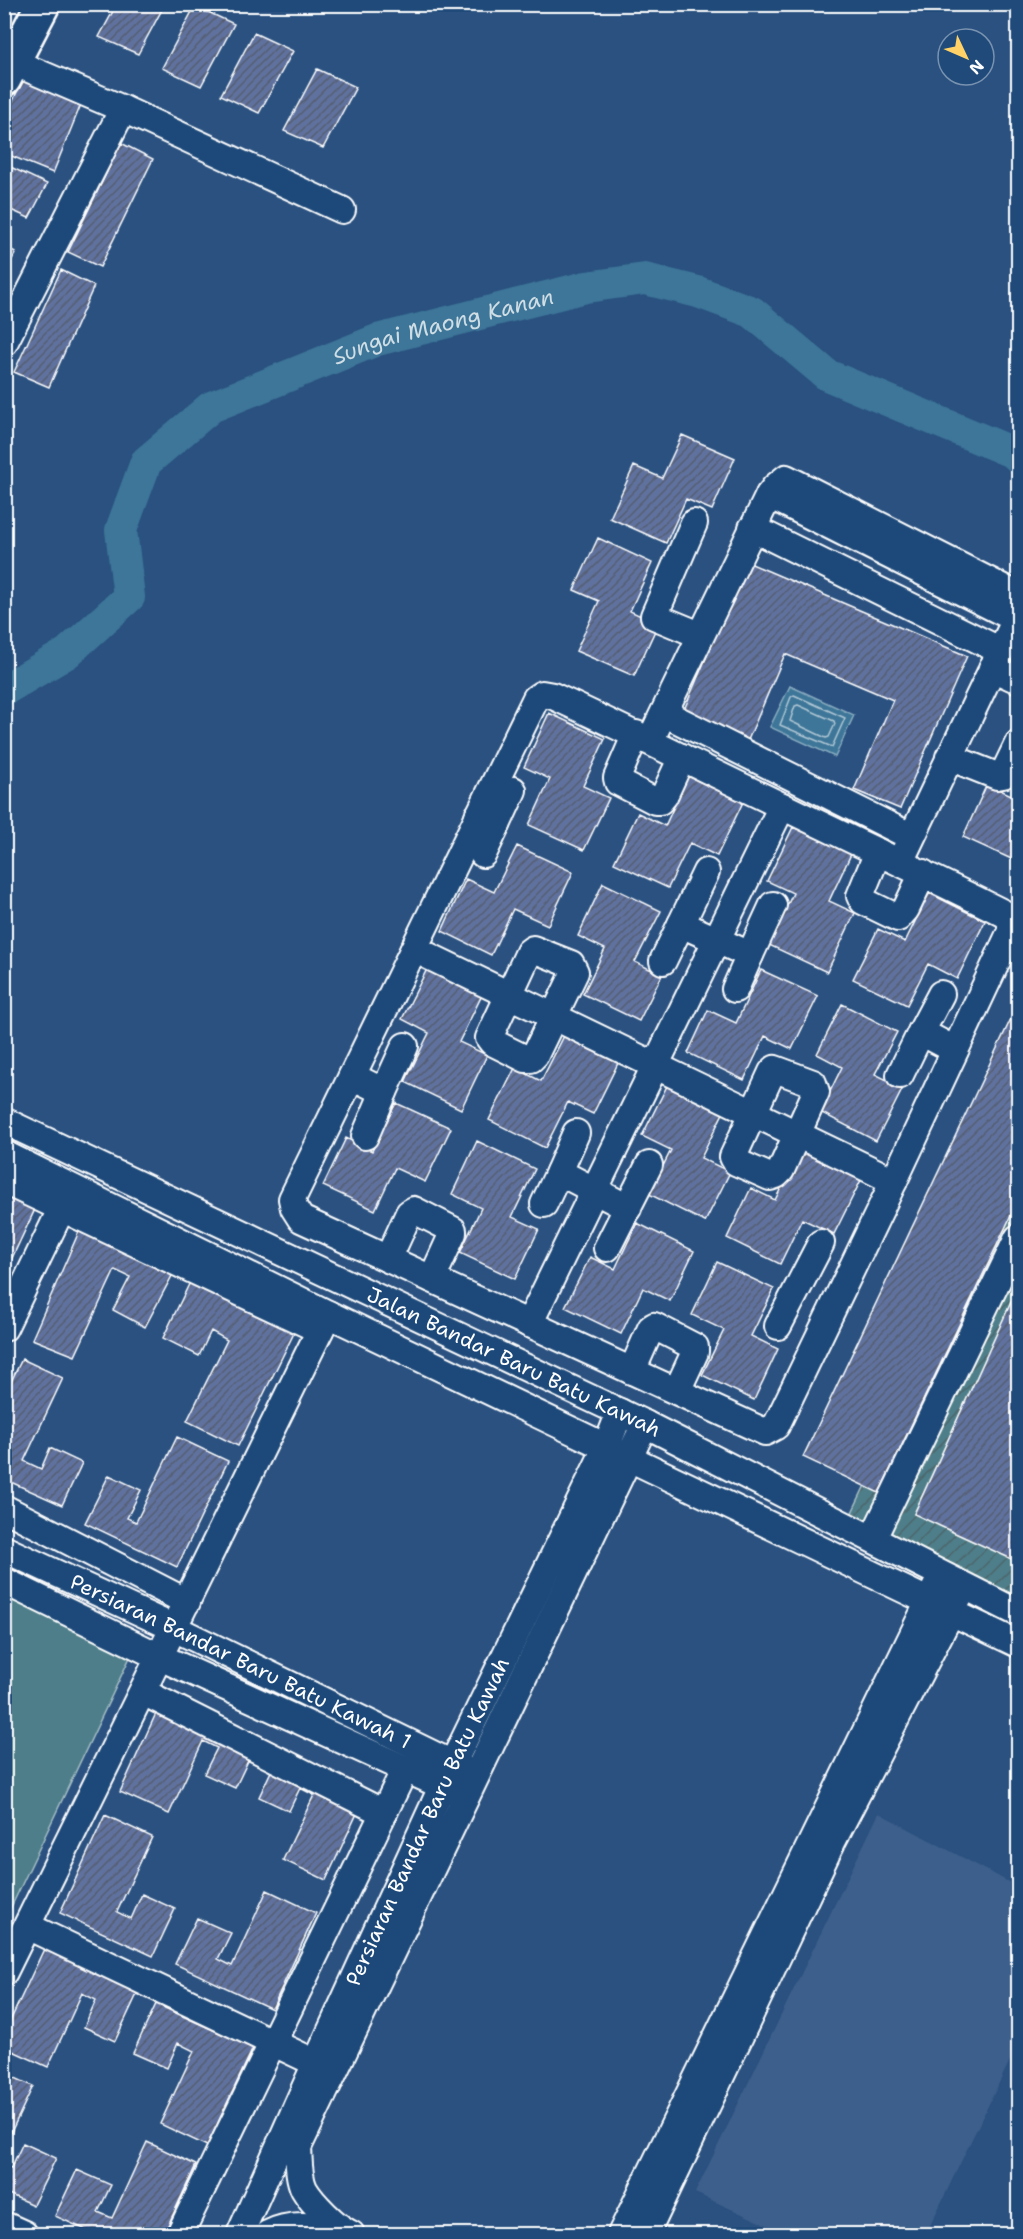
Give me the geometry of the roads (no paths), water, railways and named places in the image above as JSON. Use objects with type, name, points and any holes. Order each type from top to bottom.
[{"type":"highway","points":[[9,54],[21,4]]},
{"type":"highway","points":[[9,54],[43,4]]},
{"type":"street","points":[[9,54],[342,210]]},
{"type":"street","points":[[4,343],[123,109]]},
{"type":"street","points":[[682,757],[660,801],[655,801],[618,782],[617,778],[643,738],[664,713],[769,495],[1018,609],[910,836],[889,857],[860,896],[863,901],[898,918],[906,909],[923,873]]},
{"type":"street","points":[[694,523],[654,616],[700,636]]},
{"type":"street","points":[[752,528],[996,659],[1018,680]]},
{"type":"street","points":[[542,694],[553,696],[643,738],[923,873],[1006,915],[1011,922],[1011,932],[894,1182],[776,1426],[765,1432],[301,1219],[294,1208],[292,1199],[414,949],[488,820],[536,698],[542,694]]},
{"type":"street","points":[[664,713],[910,836]]},
{"type":"street","points":[[949,757],[997,777],[1003,775],[1018,744]]},
{"type":"street","points":[[483,854],[488,820],[513,790]]},
{"type":"street","points":[[495,1353],[529,1324],[782,806]]},
{"type":"street","points":[[663,961],[706,873]]},
{"type":"street","points":[[735,989],[773,905]]},
{"type":"street","points":[[681,924],[750,955]]},
{"type":"street","points":[[414,949],[894,1182]]},
{"type":"street","points":[[533,949],[571,964],[575,972],[531,1059],[526,1059],[492,1042],[489,1038],[509,994],[529,952],[533,949]]},
{"type":"street","points":[[900,1075],[941,994]]},
{"type":"street","points":[[921,1032],[955,1050]]},
{"type":"street","points":[[365,1136],[405,1046]]},
{"type":"street","points":[[775,1069],[813,1083],[816,1092],[781,1170],[770,1177],[736,1162],[733,1157],[753,1113],[775,1069]]},
{"type":"street","points":[[352,1076],[384,1092]]},
{"type":"street","name":"Jalan Bandar Baru Batu Kawah","points":[[4,1121],[530,1368],[873,1538],[1018,1613]]},
{"type":"street","points":[[544,1204],[576,1133]]},
{"type":"street","name":"Jalan Bandar Baru Batu Kawah","points":[[4,1154],[67,1198],[222,1262],[324,1322],[630,1459],[1018,1644]]},
{"type":"street","points":[[607,1248],[650,1165]]},
{"type":"street","points":[[559,1172],[628,1208]]},
{"type":"street","points":[[4,1181],[67,1198],[324,1322],[4,1972]]},
{"type":"street","points":[[4,1328],[67,1198]]},
{"type":"street","points":[[388,1259],[409,1213],[414,1210],[451,1227],[453,1233],[432,1279]]},
{"type":"street","points":[[222,1262],[237,1232]]},
{"type":"street","points":[[873,1538],[1018,1238]]},
{"type":"street","points":[[778,1326],[821,1243]]},
{"type":"street","points":[[799,1286],[834,1305]]},
{"type":"street","points":[[529,1324],[530,1368]]},
{"type":"street","points":[[632,1371],[651,1328],[654,1326],[695,1347],[695,1352],[677,1392]]},
{"type":"street","name":"Persiaran Bandar Baru Batu Kawah","points":[[240,2235],[448,1774],[606,1448],[620,1412]]},
{"type":"street","name":"Persiaran Bandar Baru Batu Kawah","points":[[348,2233],[320,2208],[305,2189],[299,2171],[298,2147],[645,1424]]},
{"type":"street","points":[[4,1508],[187,1602]]},
{"type":"street","name":"Persiaran Bandar Baru Batu Kawah 1","points":[[4,1550],[174,1628],[472,1786]]},
{"type":"street","points":[[646,2235],[941,1607],[941,1574]]},
{"type":"street","name":"Persiaran Bandar Baru Batu Kawah 1","points":[[4,1581],[160,1657],[405,1769],[448,1774]]},
{"type":"street","points":[[621,2235],[941,1607],[964,1586]]},
{"type":"street","points":[[143,1692],[384,1813]]},
{"type":"street","points":[[180,2235],[405,1769]]},
{"type":"street","points":[[27,1926],[316,2063]]},
{"type":"street","points":[[4,2225],[24,2235]]},
{"type":"street","points":[[268,2235],[287,2227],[311,2226],[348,2233]]},
{"type":"water","points":[[790,686],[854,715],[835,757],[770,727]]},
{"type":"waterway","name":"Sungai Maong Kanan","points":[[4,690],[67,653],[129,597],[121,530],[146,462],[211,407],[377,340],[586,287],[645,279],[698,292],[752,312],[827,375],[1014,453],[1018,457]]}]
